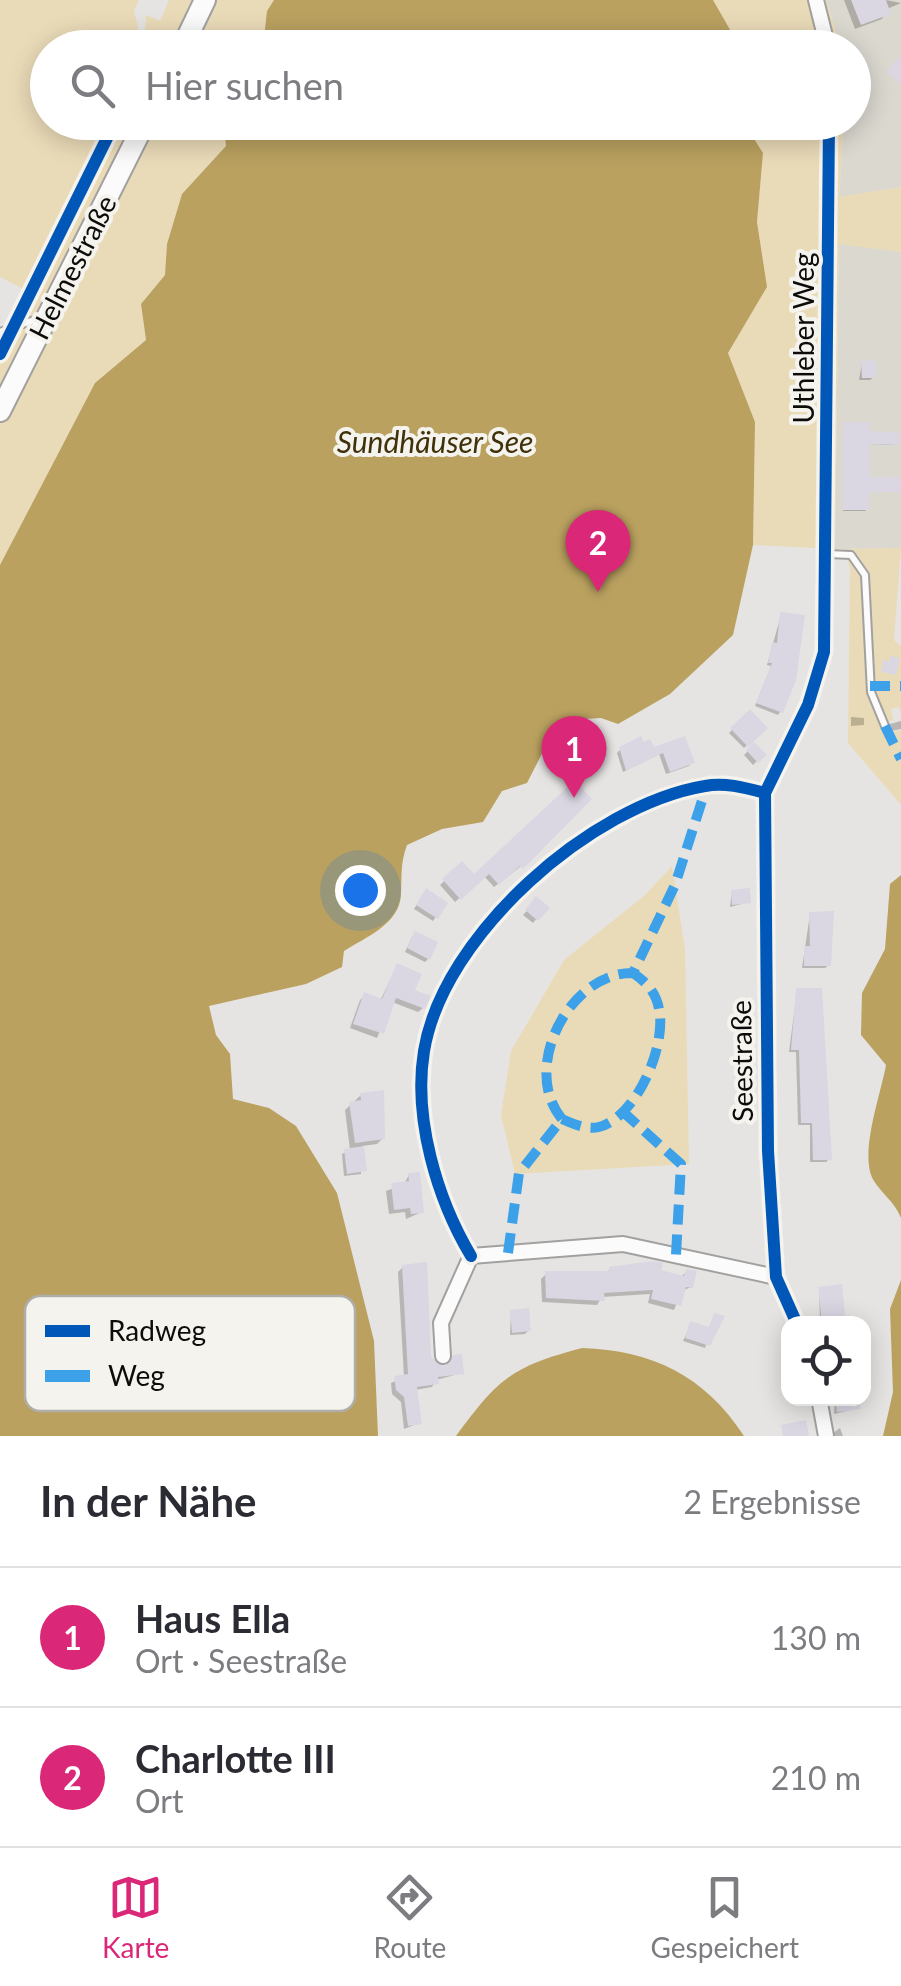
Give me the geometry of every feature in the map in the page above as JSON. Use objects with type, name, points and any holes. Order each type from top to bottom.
[{"type":"main road","points":[[191,30],[205,0]]},
{"type":"main road","name":"Helmestraße","points":[[0,411],[136,140]]},
{"type":"street","points":[[816,0],[824,30]]},
{"type":"street","name":"Uthleber Weg","points":[[826,554],[829,140]]},
{"type":"street","name":"Seestraße","points":[[793,1316],[776,1277],[767,1112],[765,794],[802,719],[824,652],[826,554]]},
{"type":"street","points":[[471,1256],[449,1219],[423,1106],[424,1051],[444,984],[494,913],[609,825],[707,785],[765,794]]},
{"type":"street","points":[[471,1256],[622,1244],[776,1277]]},
{"type":"street","points":[[443,1356],[441,1323],[471,1256]]},
{"type":"street","points":[[820,1406],[826,1436]]},
{"type":"lane","points":[[0,332],[32,324],[49,312]]},
{"type":"lane","points":[[826,554],[851,555],[862,565],[871,692],[884,726]]},
{"type":"shaded area","points":[[0,0],[139,0],[134,10],[138,30],[30,30],[30,140],[225,140],[226,146],[182,194],[167,244],[165,275],[141,304],[146,340],[95,383],[0,565],[0,344],[27,291],[0,277]]},
{"type":"shaded area","points":[[169,0],[274,0],[267,11],[265,30],[145,30],[146,15],[160,21]]},
{"type":"shaded area","points":[[713,0],[826,0],[836,30],[730,30]]},
{"type":"shaded area","points":[[826,0],[901,0],[901,187],[839,198],[843,140],[871,140],[871,30],[836,30]]},
{"type":"shaded area","points":[[754,140],[843,140],[839,197],[901,187],[901,252],[839,244],[835,549],[753,545],[755,422],[728,353],[767,287],[757,222],[763,154]]},
{"type":"shaded area","points":[[839,243],[901,252],[901,548],[835,549]]},
{"type":"shaded area","points":[[901,548],[894,640],[901,646],[901,715],[899,707],[891,709],[893,720],[889,721],[891,732],[901,730],[901,805],[848,743],[850,567],[844,549]]},
{"type":"shaded area","points":[[672,866],[685,949],[689,1164],[515,1174],[501,1115],[511,1051],[564,960],[645,895]]},
{"type":"water","points":[[274,0],[713,0],[730,30],[265,30],[267,11]]},
{"type":"water","name":"Sundhäuser See","points":[[225,140],[755,140],[763,153],[757,222],[767,287],[728,353],[755,422],[753,545],[733,635],[670,694],[618,724],[601,718],[566,720],[551,736],[527,783],[502,791],[483,822],[442,829],[407,845],[395,914],[380,929],[344,951],[342,967],[306,984],[209,1006],[216,1035],[230,1054],[233,1099],[269,1108],[296,1126],[337,1193],[374,1341],[378,1436],[0,1436],[0,565],[95,383],[146,340],[141,304],[165,275],[167,244],[182,194],[226,146]]},
{"type":"water","points":[[901,875],[901,1218],[870,1170],[869,1141],[886,1065],[861,1035],[862,993],[885,949],[890,884]]},
{"type":"water","points":[[901,1280],[901,1436],[883,1436],[893,1392],[890,1309]]},
{"type":"water","points":[[582,1348],[631,1354],[675,1370],[712,1397],[744,1436],[456,1436],[508,1377],[538,1362]]},
{"type":"building","points":[[851,0],[886,0],[891,14],[861,25]]},
{"type":"building","points":[[901,55],[901,85],[886,72]]},
{"type":"building","points":[[876,360],[876,378],[862,378],[861,361]]},
{"type":"building","points":[[843,422],[870,422],[870,431],[899,433],[899,445],[870,444],[870,477],[901,477],[901,492],[870,492],[869,510],[843,510]]},
{"type":"building","points":[[780,612],[805,615],[796,680],[783,713],[756,703],[772,663],[768,663],[772,642],[777,643]]},
{"type":"building","points":[[890,656],[900,658],[896,675],[881,672],[883,660],[890,661]]},
{"type":"building","points":[[750,709],[768,728],[748,747],[730,728]]},
{"type":"building","points":[[641,736],[644,742],[650,739],[654,747],[685,736],[695,763],[670,772],[663,753],[626,771],[619,747]]},
{"type":"building","points":[[754,742],[767,755],[758,763],[746,750]]},
{"type":"building","points":[[575,780],[592,799],[523,869],[520,866],[499,885],[489,874],[461,900],[442,879],[462,861],[474,874]]},
{"type":"building","points":[[426,888],[448,903],[438,919],[416,905]]},
{"type":"building","points":[[750,888],[751,903],[732,905],[731,890]]},
{"type":"building","points":[[536,896],[550,908],[538,921],[525,910]]},
{"type":"building","points":[[834,911],[831,966],[804,966],[804,946],[810,946],[809,912]]},
{"type":"building","points":[[415,931],[438,942],[430,960],[407,948]]},
{"type":"building","points":[[397,963],[422,974],[415,990],[431,996],[425,1009],[396,998],[384,1034],[353,1024],[364,992],[382,999]]},
{"type":"building","points":[[796,988],[822,988],[832,1160],[813,1160],[812,1123],[801,1123],[799,1050],[791,1050]]},
{"type":"building","points":[[384,1090],[385,1139],[355,1143],[349,1102],[361,1100],[360,1093]]},
{"type":"building","points":[[364,1146],[367,1171],[347,1174],[344,1149]]},
{"type":"building","points":[[420,1172],[424,1213],[411,1214],[410,1208],[394,1210],[391,1183],[409,1181],[408,1173]]},
{"type":"building","points":[[427,1262],[431,1357],[445,1366],[454,1355],[462,1354],[464,1374],[438,1377],[439,1384],[417,1387],[422,1424],[408,1426],[404,1397],[396,1390],[394,1376],[408,1374],[402,1265]]},
{"type":"building","points":[[663,1263],[661,1270],[684,1276],[686,1269],[697,1271],[693,1288],[686,1287],[681,1306],[651,1299],[653,1290],[604,1293],[605,1301],[546,1298],[545,1271],[609,1271],[609,1267]]},
{"type":"building","points":[[842,1284],[845,1316],[821,1316],[818,1287]]},
{"type":"building","points":[[529,1308],[531,1331],[512,1333],[510,1310]]},
{"type":"building","points":[[714,1313],[725,1316],[710,1346],[685,1338],[690,1321],[709,1327]]},
{"type":"building","points":[[836,1406],[860,1406],[861,1409],[837,1412]]},
{"type":"building","points":[[806,1420],[809,1436],[783,1436],[781,1425]]},
{"type":"marked path","points":[[870,686],[901,686]]},
{"type":"marked path","points":[[885,726],[901,759]]},
{"type":"marked path","points":[[508,1253],[519,1173],[562,1119],[550,1098],[546,1075],[558,1027],[589,988],[610,977],[633,973],[675,885],[707,785]]},
{"type":"marked path","points":[[562,1119],[590,1128],[613,1121],[637,1095],[646,1078],[658,1041],[659,1009],[650,988],[633,973]]},
{"type":"marked path","points":[[622,1111],[681,1164],[676,1255]]},
{"type":"cycle path","points":[[0,354],[106,140]]},
{"type":"cycle path","points":[[793,1316],[776,1277],[768,1151],[765,793],[808,705],[824,652],[829,140]]},
{"type":"cycle path","points":[[471,1256],[438,1184],[425,1130],[421,1077],[437,1007],[460,963],[491,921],[529,882],[616,819],[661,798],[705,786],[728,785],[765,793]]},
{"type":"place","name":"Charlotte III","points":[[598,592]]},
{"type":"place","name":"Haus Ella","points":[[574,798]]}]
